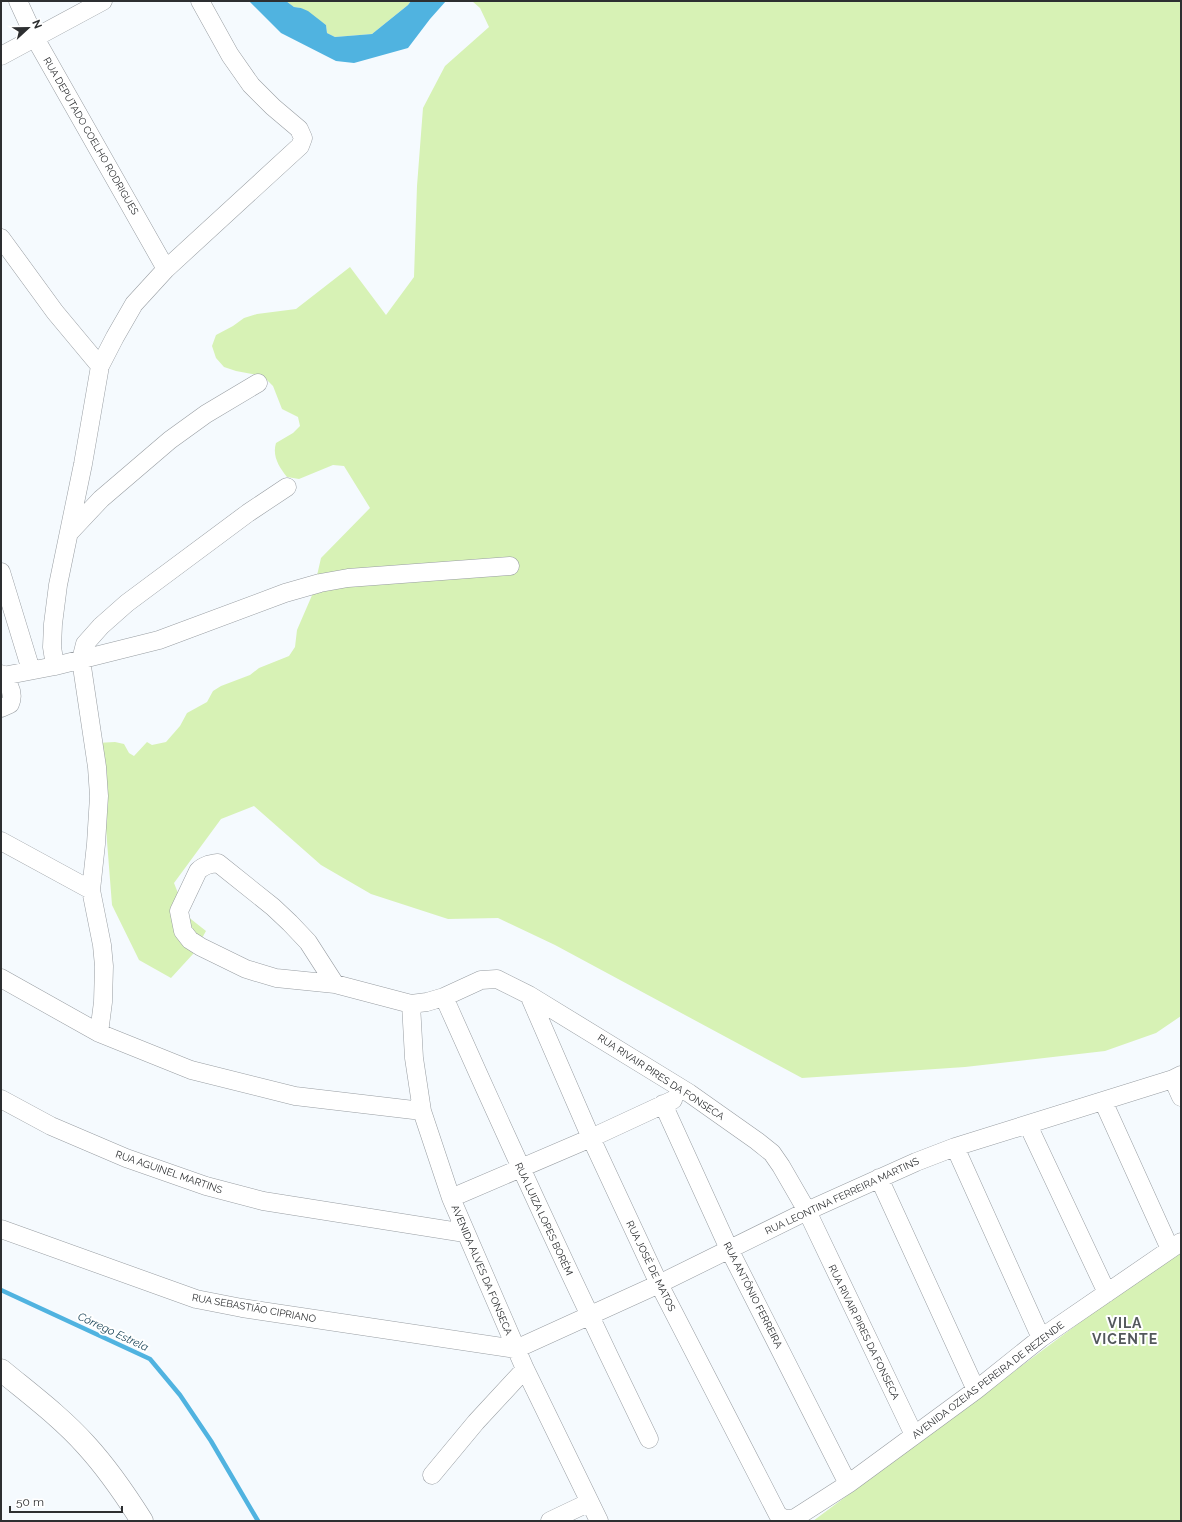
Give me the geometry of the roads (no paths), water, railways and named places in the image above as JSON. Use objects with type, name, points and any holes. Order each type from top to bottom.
[{"type":"main road","points":[[1,1370],[44,1406],[85,1444],[121,1489],[142,1521]]},
{"type":"street","name":"RUA DEPUTADO COELHO RODRIGUES","points":[[18,1],[35,38],[166,269]]},
{"type":"street","points":[[1,56],[103,1]]},
{"type":"street","points":[[55,666],[52,647],[53,624],[58,585],[100,366],[114,336],[134,304],[166,269],[300,146],[303,138],[299,130],[251,85],[230,55],[200,1]]},
{"type":"street","points":[[1,238],[54,312],[100,366]]},
{"type":"street","points":[[69,533],[101,499],[170,440],[206,414],[258,383]]},
{"type":"street","points":[[99,1033],[104,1002],[104,966],[102,945],[91,890],[99,796],[97,767],[81,660],[85,644],[101,626],[127,603],[248,513],[287,487]]},
{"type":"street","points":[[1,708],[10,704],[13,697],[10,686],[2,675],[55,666],[159,640],[285,593],[320,583],[348,578],[510,566]]},
{"type":"street","points":[[1,572],[31,670]]},
{"type":"street","points":[[1,841],[91,890]]},
{"type":"street","points":[[335,984],[308,942],[273,907],[218,863],[210,864],[198,871],[179,911],[183,931],[190,940],[201,947],[246,969],[276,978],[335,984],[411,1004]]},
{"type":"street","points":[[1,978],[99,1033],[191,1070],[288,1094],[422,1111]]},
{"type":"street","name":"RUA RIVAIR PIRES DA FONSECA","points":[[411,1004],[427,1002],[444,997],[480,980],[489,978],[497,979],[529,995],[689,1093],[758,1141],[772,1153],[781,1166],[806,1211],[914,1435]]},
{"type":"street","name":"RUA JOSÉ DE MATOS","points":[[529,995],[591,1138],[659,1284],[778,1515],[788,1520],[795,1518]]},
{"type":"street","name":"RUA LUIZA LOPES BORÉM","points":[[444,997],[520,1168],[589,1317],[649,1439]]},
{"type":"street","name":"AVENIDA ALVES DA FONSECA","points":[[411,1004],[414,1058],[422,1111],[451,1198],[525,1369],[600,1521]]},
{"type":"street","points":[[1177,1077],[1181,1097]]},
{"type":"street","name":"RUA LEONTINA FERREIRA MARTINS","points":[[516,1349],[589,1317],[806,1211],[879,1178],[955,1147],[1177,1077]]},
{"type":"street","points":[[451,1198],[591,1138],[689,1093]]},
{"type":"street","name":"RUA AGUINEL MARTINS","points":[[1,1099],[51,1126],[112,1152],[206,1186],[263,1201],[465,1233]]},
{"type":"street","points":[[1103,1101],[1175,1246]]},
{"type":"street","name":"RUA ANTÔNIO FERREIRA","points":[[663,1104],[729,1249],[848,1484]]},
{"type":"street","points":[[1028,1125],[1107,1293]]},
{"type":"street","points":[[955,1147],[1041,1338]]},
{"type":"street","points":[[879,1178],[976,1390]]},
{"type":"street","name":"RUA SEBASTIÃO CIPRIANO","points":[[1,1229],[196,1299],[242,1308],[516,1349]]},
{"type":"street","name":"AVENIDA OZEIAS PEREIRA DE REZENDE","points":[[795,1518],[848,1484],[976,1390],[1041,1338],[1175,1246]]},
{"type":"street","points":[[432,1475],[476,1422],[525,1369]]},
{"type":"street","points":[[550,1521],[590,1502]]},
{"type":"water","points":[[249,1],[286,1],[294,7],[308,11],[326,25],[327,33],[335,37],[372,34],[411,1],[446,1],[408,48],[354,63],[336,61],[281,33]]},
{"type":"waterway","name":"Córrego Estrela","points":[[1,1290],[150,1359],[180,1395],[211,1441],[258,1521]]},
{"type":"district","name":"VILA VICENTE","points":[[1125,1332]]}]
